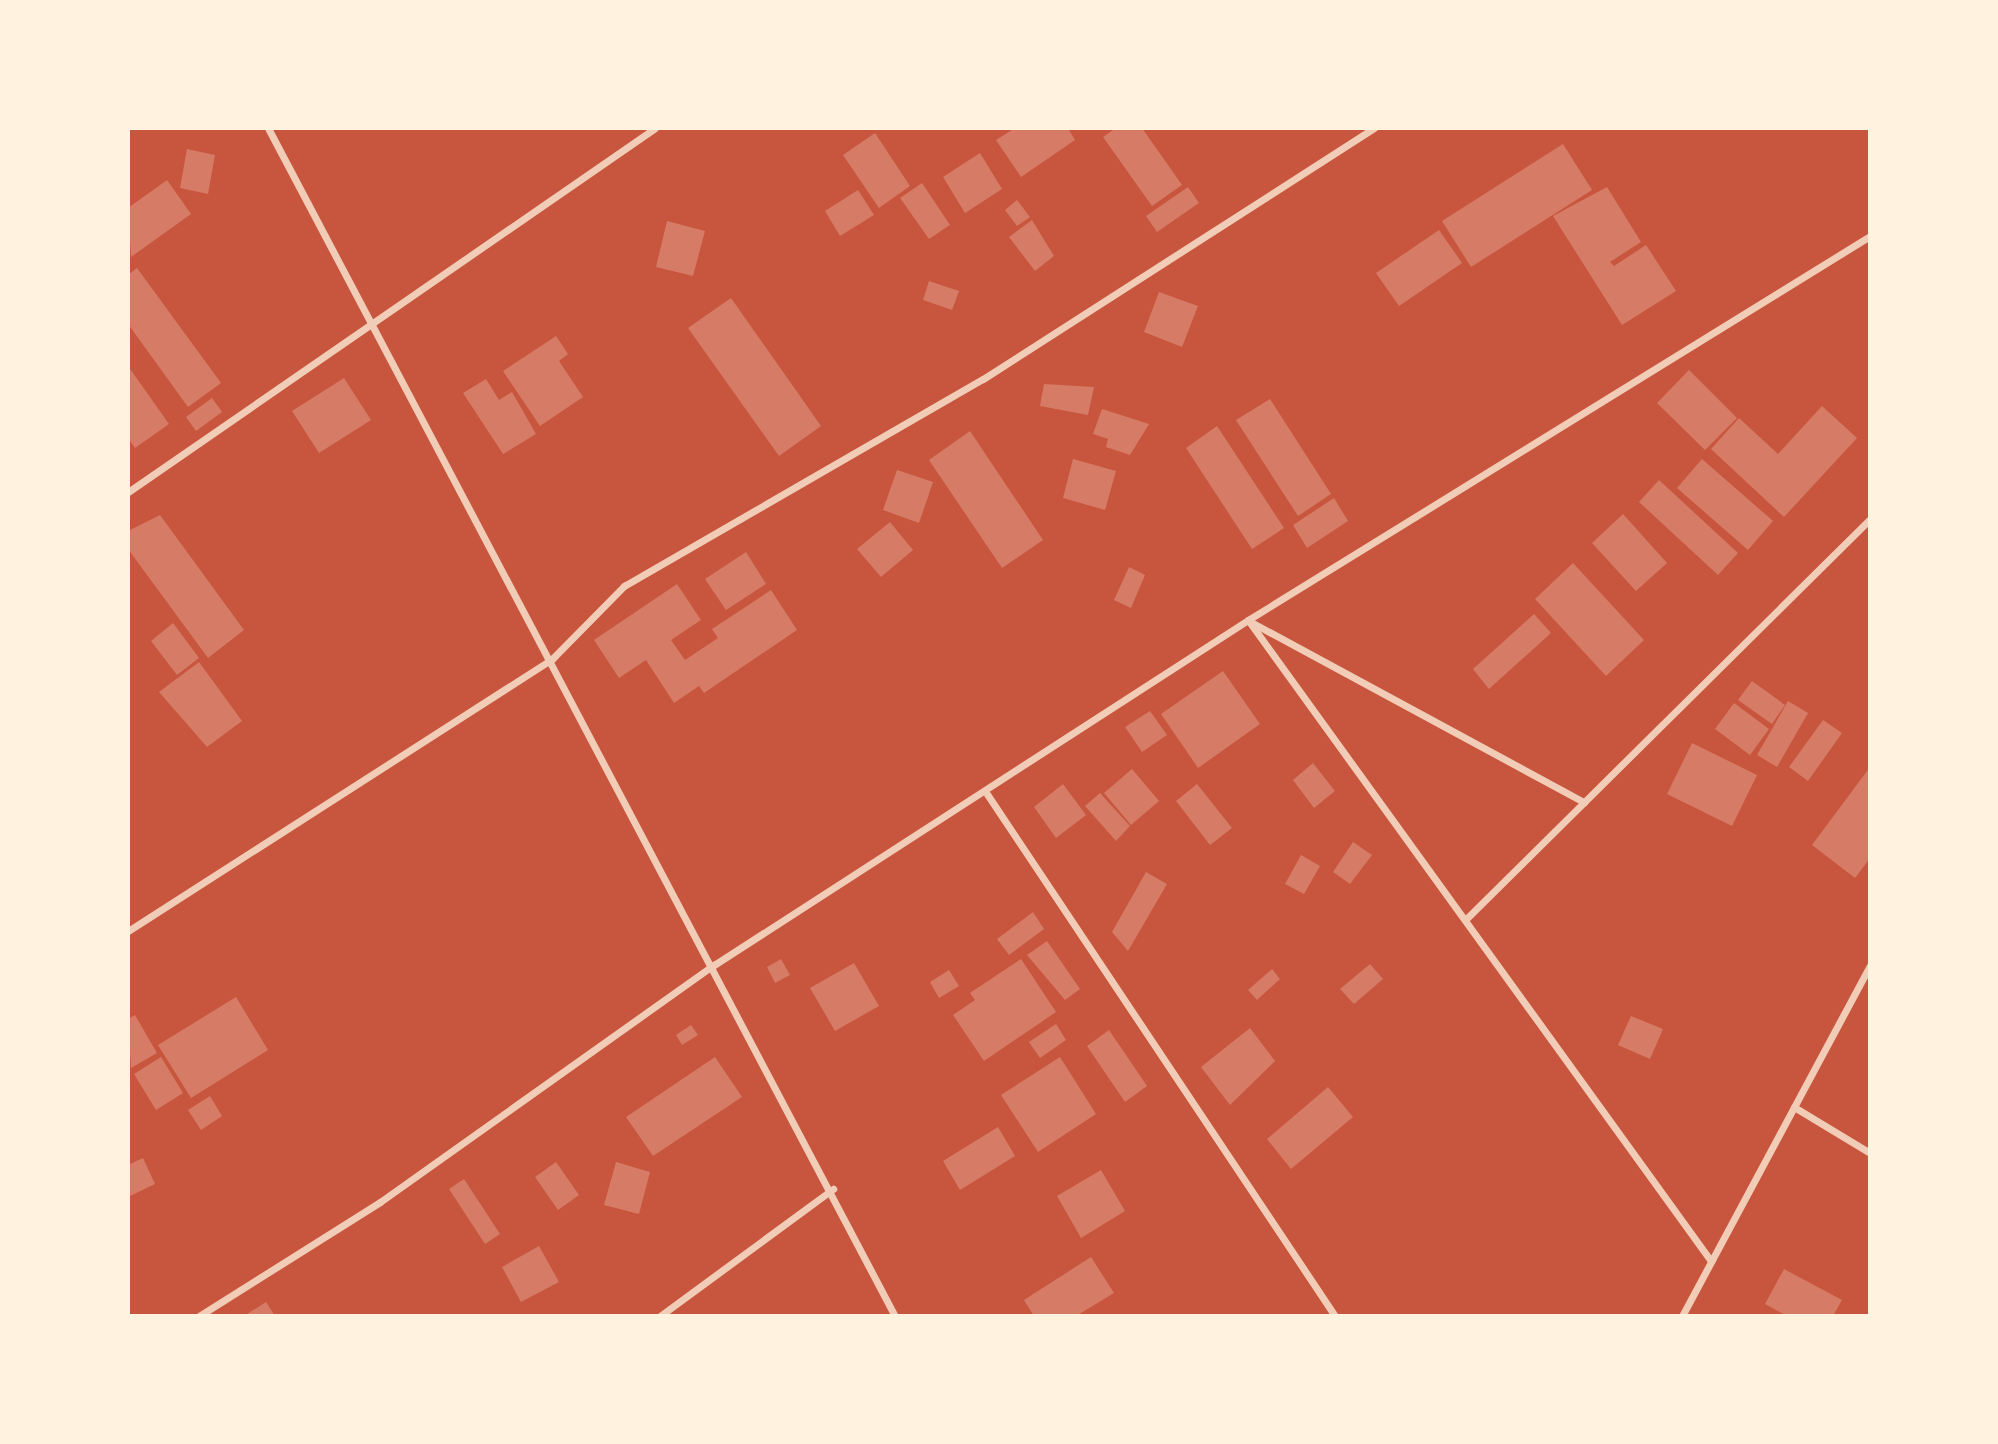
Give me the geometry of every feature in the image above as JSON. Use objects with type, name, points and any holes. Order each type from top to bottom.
[{"type":"street","points":[[268,128],[373,319],[833,1189],[895,1316]]},
{"type":"street","points":[[128,492],[373,319],[656,128]]},
{"type":"street","points":[[128,931],[552,659],[624,586],[984,379],[1374,128]]},
{"type":"street","points":[[199,1316],[380,1202],[714,965],[987,794],[1248,620],[1870,236]]},
{"type":"street","points":[[1465,920],[1870,519]]},
{"type":"street","points":[[1248,620],[1584,802]]},
{"type":"street","points":[[1248,620],[1711,1261]]},
{"type":"street","points":[[987,794],[1335,1316]]},
{"type":"street","points":[[1682,1316],[1870,966]]},
{"type":"street","points":[[1794,1107],[1870,1153]]},
{"type":"street","points":[[660,1316],[833,1189]]},
{"type":"building","points":[[1015,128],[1068,128],[1075,140],[1021,177],[996,140]]},
{"type":"building","points":[[1116,128],[1142,128],[1182,185],[1152,206],[1103,137]]},
{"type":"building","points":[[875,133],[910,186],[879,208],[843,155]]},
{"type":"building","points":[[1563,144],[1592,190],[1471,267],[1442,221]]},
{"type":"building","points":[[187,149],[215,155],[208,194],[180,188]]},
{"type":"building","points":[[980,153],[1002,189],[965,213],[943,177]]},
{"type":"building","points":[[167,180],[191,214],[131,257],[128,208]]},
{"type":"building","points":[[922,183],[950,225],[929,239],[900,198]]},
{"type":"building","points":[[1188,187],[1199,203],[1157,232],[1146,216]]},
{"type":"building","points":[[1607,187],[1641,242],[1610,262],[1614,266],[1646,245],[1676,291],[1622,325],[1553,216]]},
{"type":"building","points":[[858,190],[874,215],[840,236],[825,211]]},
{"type":"building","points":[[1017,200],[1030,217],[1017,226],[1005,210]]},
{"type":"building","points":[[1032,220],[1054,256],[1035,271],[1009,237]]},
{"type":"building","points":[[667,221],[705,231],[693,276],[656,267]]},
{"type":"building","points":[[1439,230],[1462,263],[1399,306],[1376,273]]},
{"type":"building","points":[[137,268],[221,383],[188,407],[128,324],[128,275]]},
{"type":"building","points":[[929,281],[959,291],[952,310],[923,300]]},
{"type":"building","points":[[1159,292],[1198,306],[1182,347],[1144,332]]},
{"type":"building","points":[[731,298],[821,426],[779,456],[688,328]]},
{"type":"building","points":[[556,336],[568,354],[559,361],[583,397],[540,426],[503,371]]},
{"type":"building","points":[[128,366],[169,424],[135,448],[128,438]]},
{"type":"building","points":[[1689,370],[1737,418],[1705,450],[1657,403]]},
{"type":"building","points":[[344,378],[371,420],[319,453],[292,411]]},
{"type":"building","points":[[486,379],[499,400],[512,392],[536,434],[503,454],[463,393]]},
{"type":"building","points":[[1044,384],[1094,387],[1088,415],[1040,406]]},
{"type":"building","points":[[212,398],[222,412],[196,431],[186,417]]},
{"type":"building","points":[[1270,399],[1331,494],[1298,516],[1236,420]]},
{"type":"building","points":[[1822,406],[1857,438],[1784,517],[1711,449],[1739,418],[1778,454]]},
{"type":"building","points":[[1102,409],[1149,424],[1130,455],[1106,447],[1108,439],[1093,434]]},
{"type":"building","points":[[1217,426],[1284,528],[1252,549],[1186,448]]},
{"type":"building","points":[[970,431],[1043,540],[1002,568],[929,460]]},
{"type":"building","points":[[1073,459],[1116,471],[1105,510],[1063,498]]},
{"type":"building","points":[[1702,459],[1773,521],[1748,550],[1677,488]]},
{"type":"building","points":[[897,470],[933,482],[919,523],[883,510]]},
{"type":"building","points":[[1659,480],[1738,553],[1718,575],[1639,502]]},
{"type":"building","points":[[1334,498],[1348,521],[1307,548],[1293,525]]},
{"type":"building","points":[[1623,514],[1667,563],[1636,591],[1592,543]]},
{"type":"building","points":[[160,515],[244,630],[208,658],[128,549],[128,531]]},
{"type":"building","points":[[890,522],[913,550],[881,577],[857,549]]},
{"type":"building","points":[[746,552],[766,584],[726,610],[705,579]]},
{"type":"building","points":[[1573,563],[1644,640],[1606,676],[1535,599]]},
{"type":"building","points":[[1129,567],[1145,575],[1131,608],[1114,600]]},
{"type":"building","points":[[677,584],[701,620],[671,640],[685,660],[718,638],[712,629],[771,590],[797,630],[704,693],[699,686],[674,703],[646,660],[619,678],[594,640]]},
{"type":"building","points":[[1534,614],[1551,633],[1489,689],[1473,669]]},
{"type":"building","points":[[173,623],[199,658],[177,675],[151,641]]},
{"type":"building","points":[[199,662],[242,721],[207,747],[159,692]]},
{"type":"building","points":[[1223,671],[1260,724],[1198,768],[1161,714]]},
{"type":"building","points":[[1752,681],[1785,705],[1772,724],[1738,700]]},
{"type":"building","points":[[1788,701],[1808,713],[1777,767],[1757,755]]},
{"type":"building","points":[[1734,703],[1769,729],[1750,755],[1715,729]]},
{"type":"building","points":[[1150,711],[1167,735],[1142,752],[1125,727]]},
{"type":"building","points":[[1823,720],[1842,733],[1808,781],[1789,767]]},
{"type":"building","points":[[1692,743],[1757,775],[1732,826],[1667,794]]},
{"type":"building","points":[[1313,763],[1335,791],[1314,808],[1293,780]]},
{"type":"building","points":[[1870,767],[1870,858],[1855,878],[1812,845]]},
{"type":"building","points":[[1132,769],[1159,801],[1131,825],[1104,793]]},
{"type":"building","points":[[1063,784],[1086,815],[1056,838],[1034,807]]},
{"type":"building","points":[[1197,784],[1232,828],[1210,845],[1176,801]]},
{"type":"building","points":[[1100,793],[1130,826],[1116,841],[1085,806]]},
{"type":"building","points":[[1353,842],[1372,855],[1350,884],[1333,872]]},
{"type":"building","points":[[1301,855],[1320,866],[1304,894],[1285,884]]},
{"type":"building","points":[[1146,872],[1167,884],[1128,951],[1112,932]]},
{"type":"building","points":[[1033,912],[1044,929],[1009,955],[997,939]]},
{"type":"building","points":[[1047,941],[1080,989],[1065,1000],[1027,955]]},
{"type":"building","points":[[781,959],[790,975],[775,983],[767,967]]},
{"type":"building","points":[[1021,959],[1056,1012],[984,1061],[953,1015],[975,1000],[970,993]]},
{"type":"building","points":[[854,963],[879,1006],[835,1031],[810,988]]},
{"type":"building","points":[[1370,964],[1383,979],[1354,1004],[1340,989]]},
{"type":"building","points":[[1272,969],[1280,979],[1257,1000],[1248,990]]},
{"type":"building","points":[[949,970],[959,986],[939,998],[930,982]]},
{"type":"building","points":[[236,997],[268,1050],[191,1098],[158,1045]]},
{"type":"building","points":[[135,1015],[157,1053],[131,1068],[128,1019]]},
{"type":"building","points":[[1631,1016],[1663,1029],[1650,1059],[1618,1045]]},
{"type":"building","points":[[1056,1024],[1066,1040],[1040,1058],[1029,1042]]},
{"type":"building","points":[[691,1025],[698,1035],[682,1045],[676,1035]]},
{"type":"building","points":[[1250,1028],[1275,1061],[1230,1105],[1201,1067]]},
{"type":"building","points":[[1109,1030],[1147,1086],[1125,1102],[1087,1046]]},
{"type":"building","points":[[161,1057],[183,1093],[156,1110],[134,1074]]},
{"type":"building","points":[[715,1057],[742,1097],[653,1156],[626,1117]]},
{"type":"building","points":[[1060,1057],[1096,1114],[1038,1152],[1001,1095]]},
{"type":"building","points":[[1328,1087],[1353,1117],[1291,1169],[1267,1139]]},
{"type":"building","points":[[210,1096],[222,1116],[201,1130],[188,1110]]},
{"type":"building","points":[[998,1127],[1015,1156],[960,1190],[943,1161]]},
{"type":"building","points":[[143,1158],[155,1184],[128,1197],[128,1165]]},
{"type":"building","points":[[556,1162],[579,1195],[558,1210],[535,1177]]},
{"type":"building","points":[[616,1162],[650,1172],[639,1214],[604,1205]]},
{"type":"building","points":[[1101,1170],[1125,1211],[1081,1238],[1057,1196]]},
{"type":"building","points":[[464,1179],[500,1234],[485,1244],[449,1189]]},
{"type":"building","points":[[539,1246],[559,1282],[521,1302],[502,1267]]},
{"type":"building","points":[[1091,1257],[1114,1293],[1076,1316],[1034,1316],[1024,1300]]},
{"type":"building","points":[[1784,1269],[1842,1300],[1833,1316],[1787,1316],[1765,1304]]},
{"type":"building","points":[[266,1302],[275,1316],[244,1316]]}]
